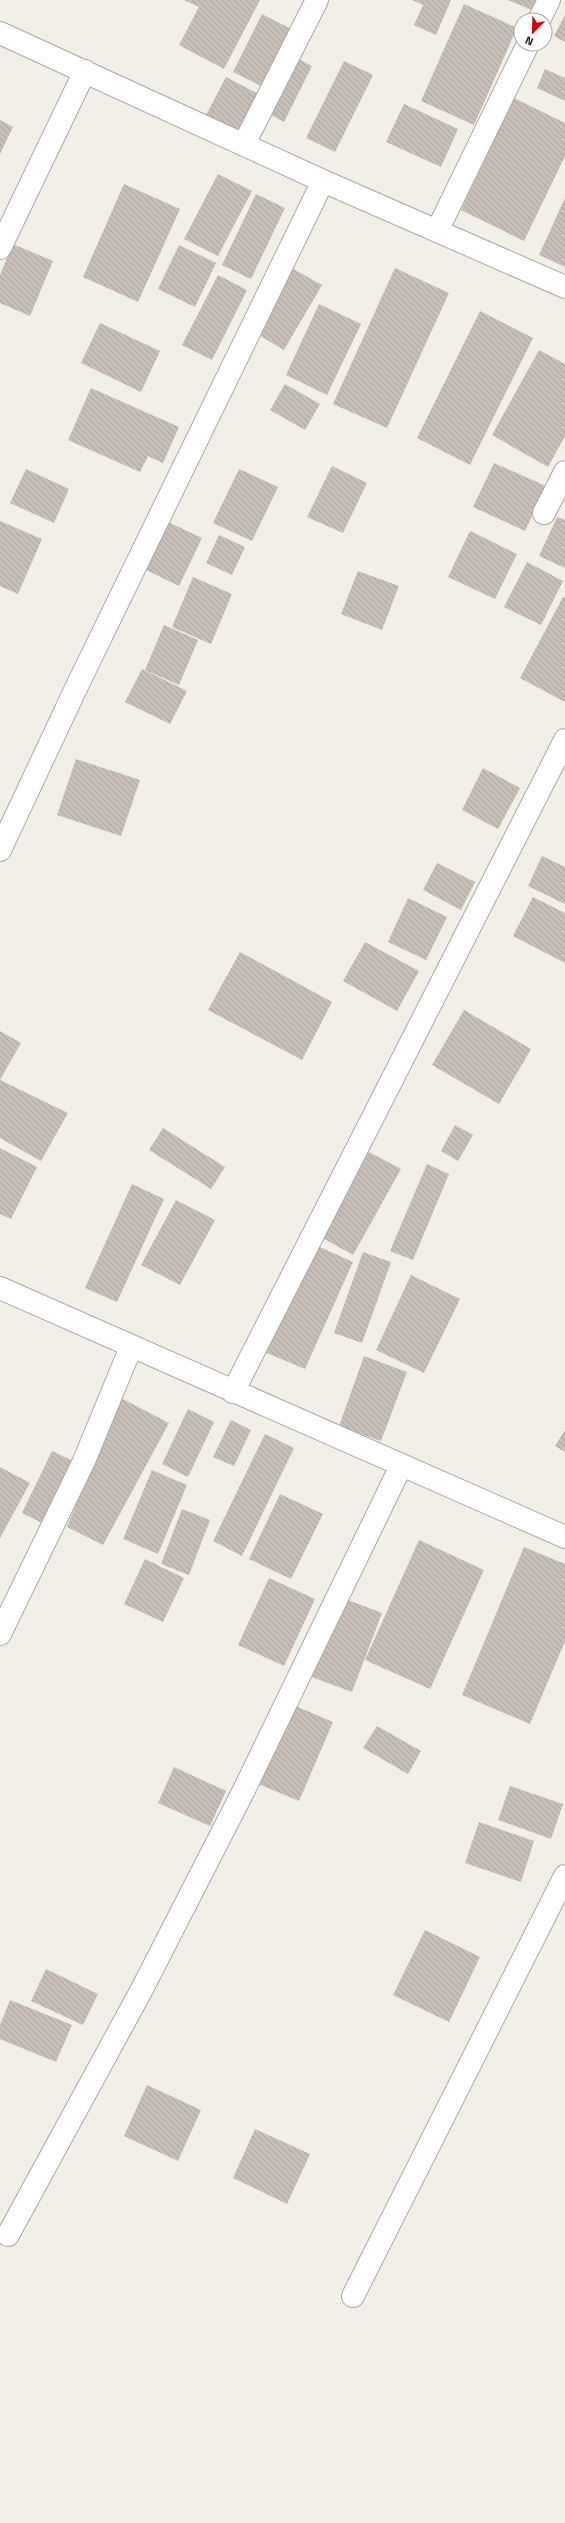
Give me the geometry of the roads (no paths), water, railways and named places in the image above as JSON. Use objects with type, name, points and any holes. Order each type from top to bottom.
[{"type":"street","points":[[244,144],[317,0]]},
{"type":"street","points":[[543,12],[549,0]]},
{"type":"street","points":[[0,33],[323,181],[565,287]]},
{"type":"street","points":[[437,231],[524,52]]},
{"type":"street","points":[[0,248],[84,71]]},
{"type":"street","points":[[0,850],[78,684],[323,181]]},
{"type":"street","points":[[544,513],[565,472]]},
{"type":"street","points":[[234,1392],[565,740]]},
{"type":"street","points":[[0,1288],[565,1538]]},
{"type":"street","points":[[0,1634],[84,1461],[131,1347]]},
{"type":"street","points":[[8,2235],[149,1977],[243,1792],[401,1466]]},
{"type":"street","points":[[353,2296],[565,1876]]}]
